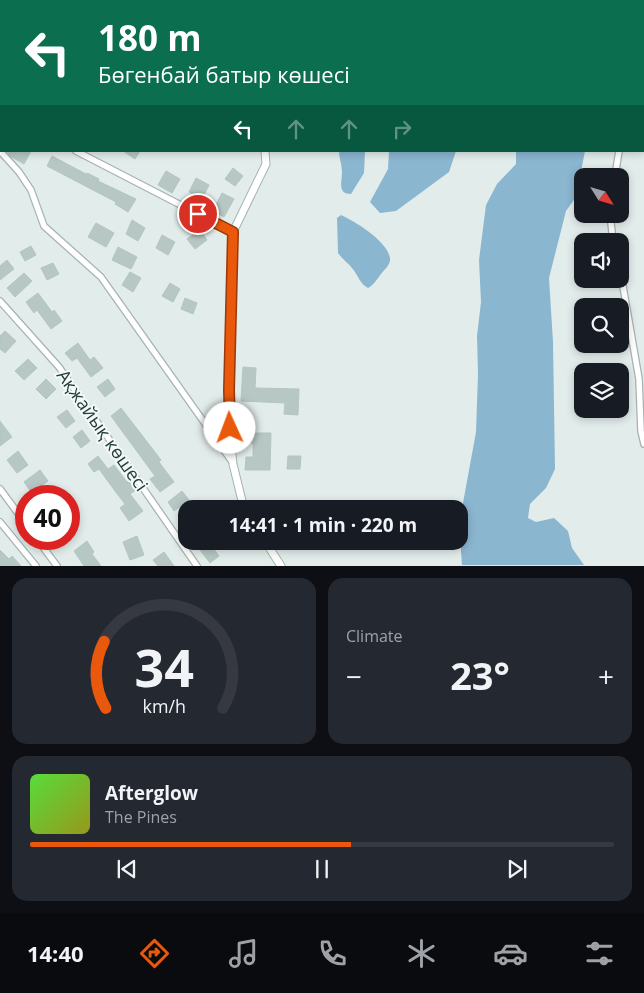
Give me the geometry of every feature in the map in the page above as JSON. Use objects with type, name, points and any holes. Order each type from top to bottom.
[{"type":"street","points":[[1,152],[19,172],[31,190],[44,226],[101,277],[233,464]]},
{"type":"street","points":[[78,152],[233,232]]},
{"type":"street","points":[[242,500],[233,464],[229,390],[233,232],[266,164],[265,152]]},
{"type":"street","points":[[616,168],[619,152]]},
{"type":"street","points":[[623,288],[639,379],[641,431],[644,444]]},
{"type":"street","name":"Ақжайық көшесі","points":[[0,301],[59,367],[197,566]]},
{"type":"street","points":[[0,489],[15,509]]},
{"type":"street","points":[[0,522],[36,566]]},
{"type":"street","points":[[45,550],[56,566]]},
{"type":"street","points":[[271,550],[281,566]]},
{"type":"water","points":[[339,152],[365,152],[364,173],[351,194],[342,190],[342,169]]},
{"type":"water","points":[[389,152],[456,152],[449,172],[396,211],[380,213],[370,202],[388,169]]},
{"type":"water","points":[[516,152],[585,152],[582,168],[574,168],[574,200],[566,211],[549,278],[553,342],[555,469],[546,488],[530,504],[528,518],[536,522],[554,518],[568,531],[572,548],[584,565],[462,565],[461,550],[468,550],[468,500],[464,500],[476,432],[477,336],[481,302],[479,260],[486,205],[497,184],[516,164]]},
{"type":"water","points":[[341,215],[372,234],[389,254],[389,265],[374,284],[368,288],[338,253],[337,218]]},
{"type":"building","points":[[8,152],[30,152],[24,164],[10,156]]},
{"type":"building","points":[[124,152],[139,152],[135,159]]},
{"type":"building","points":[[52,156],[136,199],[128,212],[115,204],[116,202],[47,166]]},
{"type":"building","points":[[233,168],[243,176],[235,186],[225,179]]},
{"type":"building","points":[[166,171],[180,179],[172,193],[158,185]]},
{"type":"building","points":[[196,178],[209,185],[202,199],[189,192]]},
{"type":"building","points":[[222,193],[234,199],[224,217],[213,211]]},
{"type":"building","points":[[132,220],[145,228],[138,241],[126,234]]},
{"type":"building","points":[[96,223],[114,233],[106,247],[88,237]]},
{"type":"building","points":[[200,230],[207,240],[195,249],[187,239]]},
{"type":"building","points":[[162,235],[175,242],[168,255],[156,248]]},
{"type":"building","points":[[31,246],[36,255],[25,261],[20,252]]},
{"type":"building","points":[[118,247],[137,257],[131,269],[112,260]]},
{"type":"building","points":[[7,260],[14,269],[0,280],[0,266]]},
{"type":"building","points":[[53,263],[59,274],[47,280],[41,268]]},
{"type":"building","points":[[130,272],[141,278],[133,292],[122,285]]},
{"type":"building","points":[[24,273],[32,281],[15,297],[7,288]]},
{"type":"building","points":[[170,283],[180,289],[173,302],[162,296]]},
{"type":"building","points":[[38,293],[52,312],[54,310],[62,321],[51,329],[37,310],[34,313],[26,302]]},
{"type":"building","points":[[185,298],[197,303],[193,314],[181,309]]},
{"type":"building","points":[[5,331],[16,341],[5,353],[0,349],[0,336]]},
{"type":"building","points":[[78,343],[90,360],[94,357],[103,368],[91,377],[77,358],[72,361],[65,353]]},
{"type":"building","points":[[28,359],[37,368],[24,380],[15,371]]},
{"type":"building","points":[[243,367],[256,368],[255,388],[299,389],[298,415],[284,414],[285,403],[241,401]]},
{"type":"building","points":[[46,379],[56,389],[46,399],[36,389]]},
{"type":"building","points":[[108,379],[115,389],[105,397],[97,387]]},
{"type":"building","points":[[121,408],[161,460],[159,462],[174,482],[160,492],[150,479],[155,476],[111,416]]},
{"type":"building","points":[[67,410],[75,421],[66,428],[57,417]]},
{"type":"building","points":[[0,421],[12,437],[0,446]]},
{"type":"building","points":[[82,430],[90,441],[81,448],[73,437]]},
{"type":"building","points":[[241,433],[271,433],[270,470],[245,470],[246,457],[253,457],[253,443],[241,442]]},
{"type":"building","points":[[18,451],[28,465],[17,473],[7,460]]},
{"type":"building","points":[[98,456],[108,469],[114,465],[136,490],[130,494],[143,511],[129,521],[120,508],[125,504],[99,469],[94,472],[88,464]]},
{"type":"building","points":[[288,456],[301,456],[300,469],[287,469]]},
{"type":"building","points":[[40,470],[48,481],[43,485],[26,485],[24,482]]},
{"type":"building","points":[[182,491],[189,500],[178,500],[178,508],[174,511],[168,502]]},
{"type":"building","points":[[137,536],[144,555],[130,560],[123,542]]},
{"type":"building","points":[[87,541],[94,552],[92,554],[101,566],[84,566],[74,551],[80,550],[80,546]]},
{"type":"building","points":[[0,550],[9,559],[12,556],[21,566],[0,566]]},
{"type":"building","points":[[200,550],[215,550],[219,556],[210,563]]},
{"type":"building","points":[[164,552],[174,566],[158,566],[153,560]]},
{"type":"route","points":[[198,214],[233,232],[229,390],[230,428]]}]
